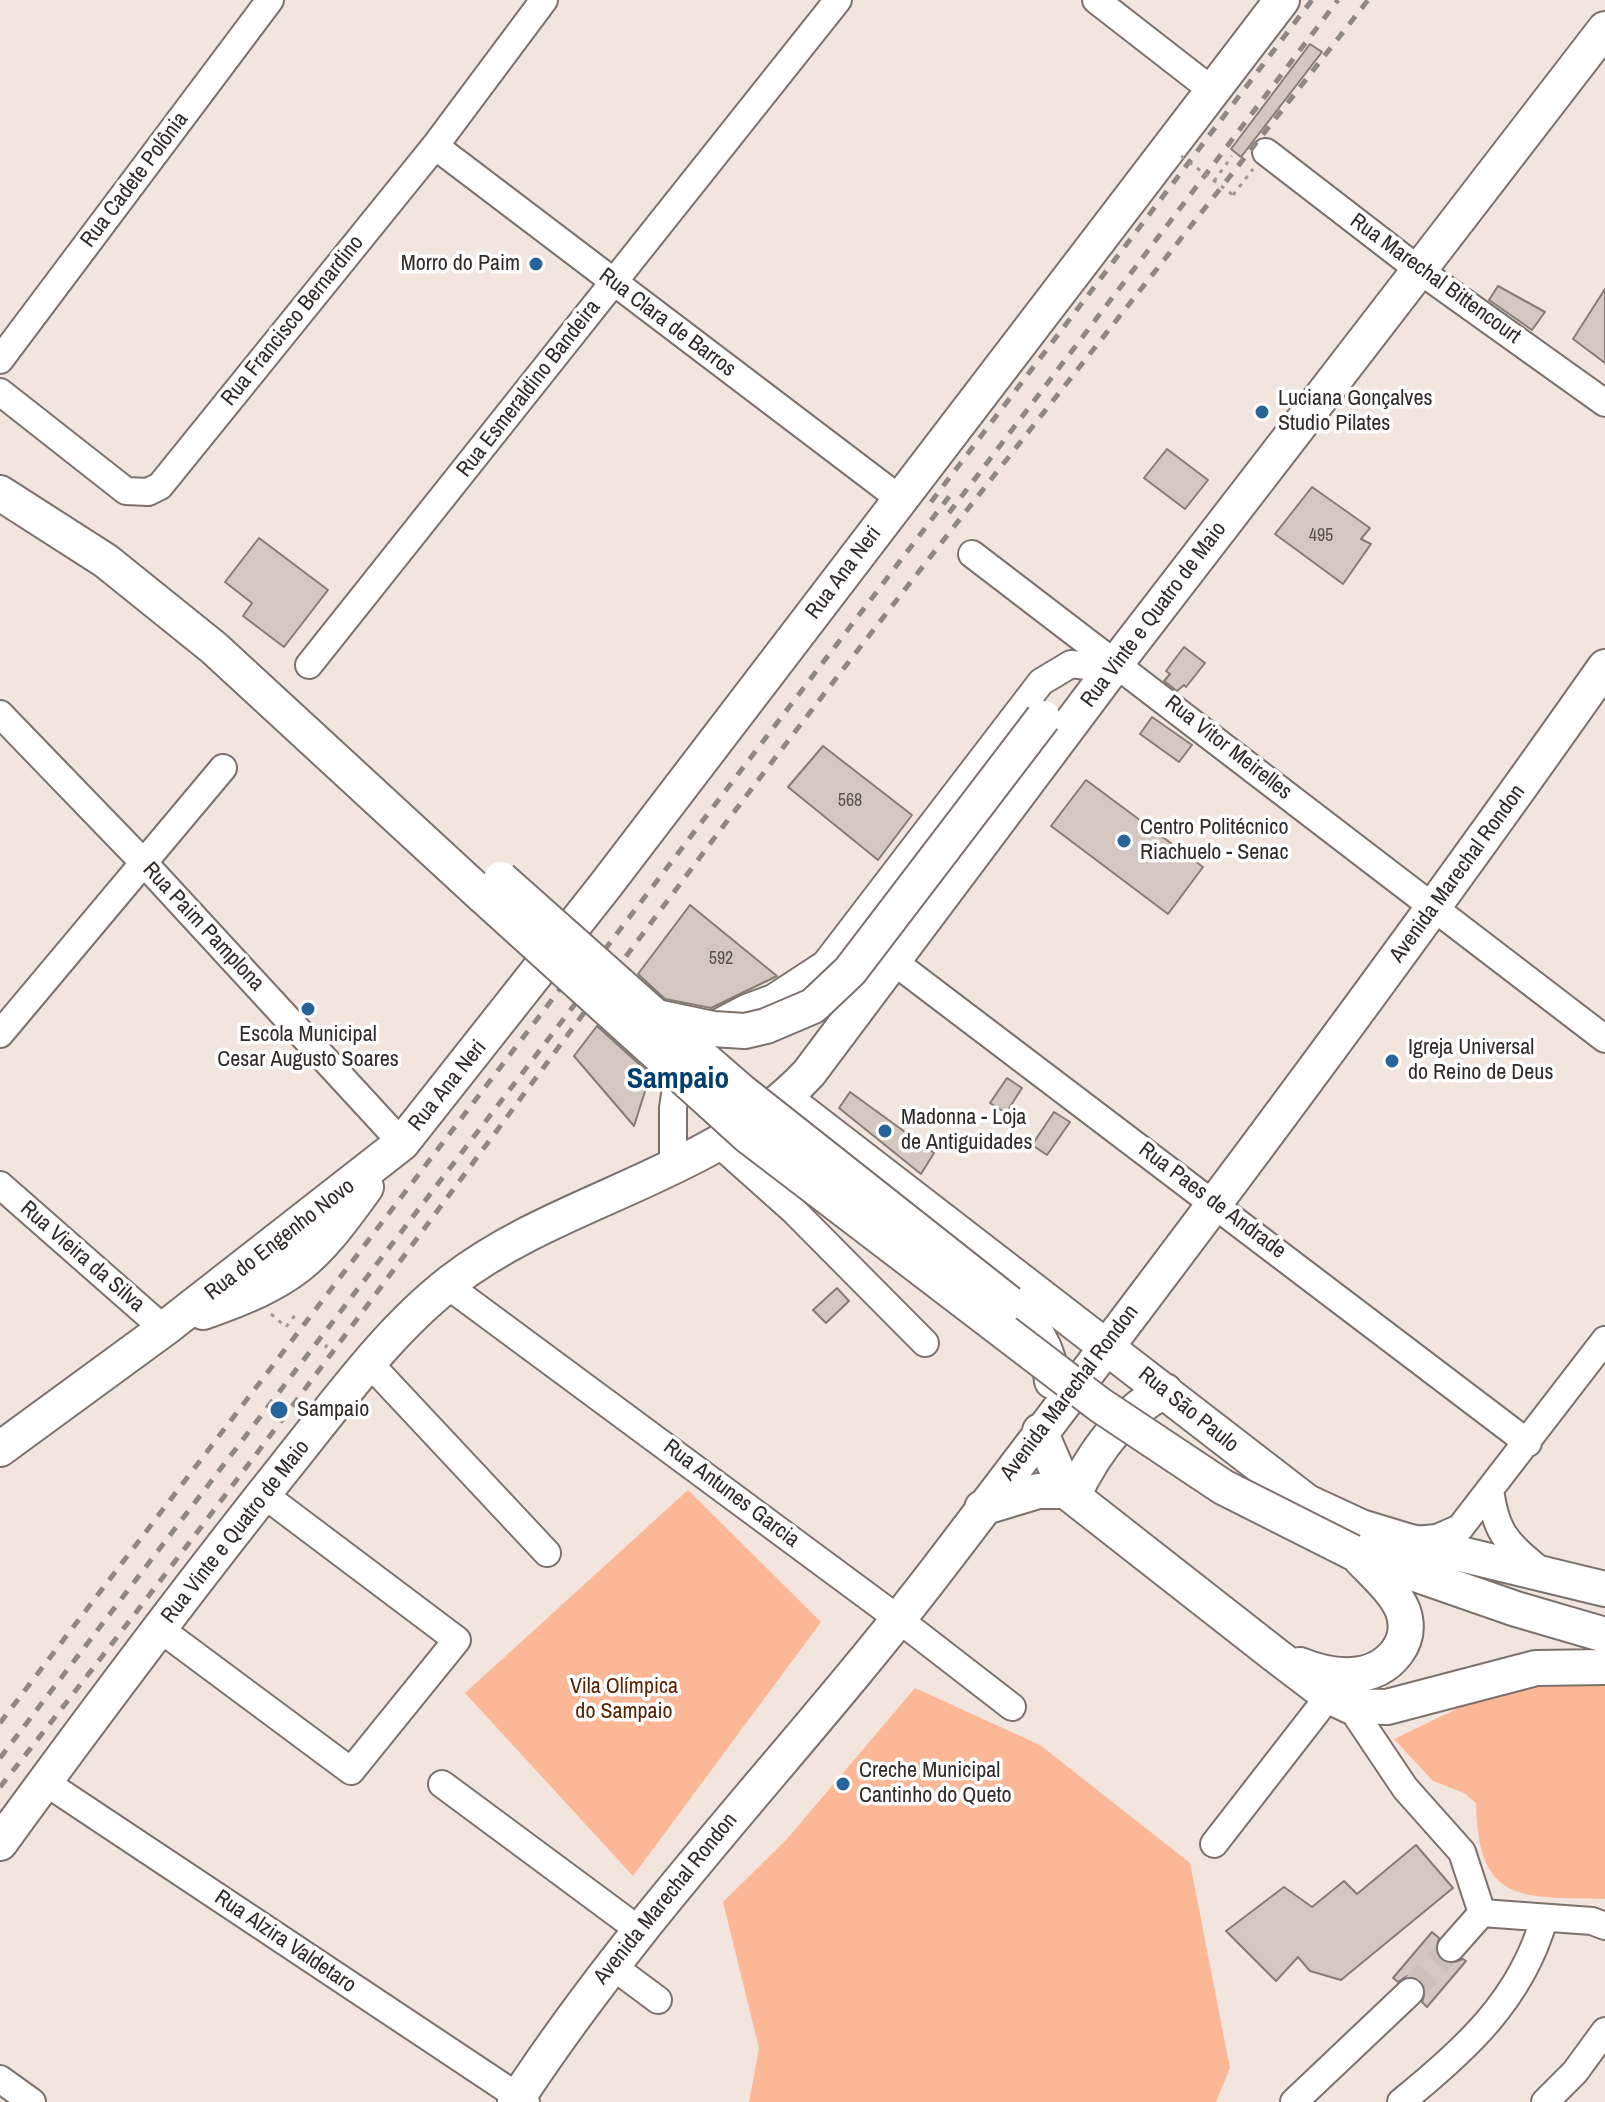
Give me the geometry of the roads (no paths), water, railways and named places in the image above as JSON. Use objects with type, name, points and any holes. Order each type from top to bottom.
[{"type":"main road","name":"Rua Ana Neri","points":[[395,1150],[596,898],[1282,0]]},
{"type":"main road","name":"Rua Vinte e Quatro de Maio","points":[[0,1843],[263,1494],[370,1364],[447,1285],[481,1259],[673,1167],[757,1122],[785,1099],[809,1073],[1106,665],[1605,30]]},
{"type":"main road","points":[[0,493],[55,527],[141,588],[214,648],[371,792],[432,828],[707,1102],[1074,1386],[1223,1487],[1355,1554],[1516,1609],[1605,1635]]},
{"type":"main road","points":[[656,1017],[692,1026],[745,1031],[789,1018],[813,1006],[850,971],[1043,718],[1106,665]]},
{"type":"main road","name":"Avenida Marechal Rondon","points":[[520,2100],[611,1965],[897,1618],[1107,1345],[1436,908],[1605,667]]},
{"type":"main road","points":[[492,888],[656,1017],[742,1092],[1032,1324],[1049,1358],[1054,1396],[1044,1426],[1070,1494],[1274,1654],[1340,1701],[1387,1707],[1536,1668],[1605,1667]]},
{"type":"main road","name":"Rua São Paulo","points":[[785,1099],[1307,1502],[1361,1527],[1407,1541],[1605,1589]]},
{"type":"main road","name":"Rua do Engenho Novo","points":[[0,1449],[168,1326],[249,1295],[288,1276],[330,1238],[395,1150]]},
{"type":"main road","points":[[1070,1494],[1119,1427],[1149,1399],[1165,1391]]},
{"type":"main road","points":[[982,1508],[1038,1491],[1070,1494]]},
{"type":"main road","points":[[1274,1654],[1313,1670],[1345,1677],[1370,1672],[1388,1664],[1402,1646],[1407,1627],[1403,1609],[1355,1554]]},
{"type":"main road","points":[[1516,1609],[1605,1615]]},
{"type":"street","name":"Rua Cadete Polônia","points":[[0,360],[270,0]]},
{"type":"street","name":"Rua Francisco Bernardino","points":[[0,392],[126,491],[148,492],[160,486],[435,146],[544,0]]},
{"type":"street","name":"Rua Esmeraldino Bandeira","points":[[309,665],[838,0]]},
{"type":"street","points":[[1096,0],[1213,91]]},
{"type":"street","name":"Rua Clara de Barros","points":[[435,146],[900,499]]},
{"type":"street","name":"Rua Marechal Bittencourt","points":[[1262,157],[1605,403]]},
{"type":"street","name":"Rua Vitor Meirelles","points":[[972,554],[1106,665],[1436,908],[1605,1039]]},
{"type":"street","name":"Rua Vinte e Quatro de Maio","points":[[673,1167],[677,1064],[695,1035],[746,1008],[773,998],[825,964],[1041,682],[1071,664],[1106,665]]},
{"type":"street","name":"Rua Paim Pamplona","points":[[0,714],[144,863],[395,1150]]},
{"type":"street","points":[[0,1034],[223,768]]},
{"type":"street","name":"Rua Paes de Andrade","points":[[893,961],[1214,1201],[1528,1443]]},
{"type":"street","points":[[719,1144],[793,1210],[925,1343]]},
{"type":"street","name":"Rua Vieira da Silva","points":[[0,1185],[168,1326]]},
{"type":"street","name":"Rua Antunes Garcia","points":[[447,1285],[897,1618],[1012,1707]]},
{"type":"street","points":[[1407,1541],[1437,1538],[1460,1528],[1605,1340]]},
{"type":"street","points":[[370,1364],[547,1553]]},
{"type":"street","points":[[1490,1489],[1494,1523],[1517,1551],[1543,1573]]},
{"type":"street","points":[[160,1629],[351,1771],[457,1640],[263,1494]]},
{"type":"street","points":[[1214,1844],[1340,1701],[1405,1788],[1462,1852],[1482,1913]]},
{"type":"street","name":"Rua Alzira Valdetaro","points":[[45,1782],[520,2100]]},
{"type":"street","points":[[442,1784],[639,1930]]},
{"type":"street","points":[[1482,1913],[1592,1921],[1605,1926]]},
{"type":"street","points":[[1451,1948],[1482,1913]]},
{"type":"street","points":[[1401,2102],[1466,2048],[1488,2024],[1526,1968],[1544,1919]]},
{"type":"street","points":[[611,1965],[658,2000]]},
{"type":"street","points":[[1294,2102],[1410,1992]]},
{"type":"street","points":[[1545,2102],[1575,2072],[1605,2031]]},
{"type":"street","points":[[0,2079],[32,2102]]},
{"type":"tunnel","points":[[1410,1992],[1451,1948]]},
{"type":"railway","points":[[931,502],[1312,0]]},
{"type":"railway","points":[[949,513],[1338,0]]},
{"type":"railway","points":[[0,1787],[277,1427],[807,716],[1368,0]]},
{"type":"railway","points":[[568,998],[951,494]]},
{"type":"railway","points":[[0,1723],[570,976]]},
{"type":"railway","points":[[0,1758],[585,991]]},
{"type":"place","name":"Morro do Paim","points":[[536,264]]},
{"type":"place","name":"Luciana Gonçalves Studio Pilates","points":[[1262,412]]},
{"type":"place","name":"Centro Politécnico Riachuelo - Senac","points":[[1124,841]]},
{"type":"place","name":"Escola Municipal Cesar Augusto Soares","points":[[308,1009]]},
{"type":"place","name":"Igreja Universal do Reino de Deus","points":[[1392,1061]]},
{"type":"place","name":"Madonna - Loja de Antiguidades","points":[[885,1131]]},
{"type":"place","name":"Sampaio","points":[[279,1410]]},
{"type":"place","name":"Creche Municipal Cantinho do Queto","points":[[843,1784]]},
{"type":"district","name":"Sampaio","points":[[678,1080]]},
{"type":"park label","name":"Vila Olímpica do Sampaio","points":[[624,1700]]}]
